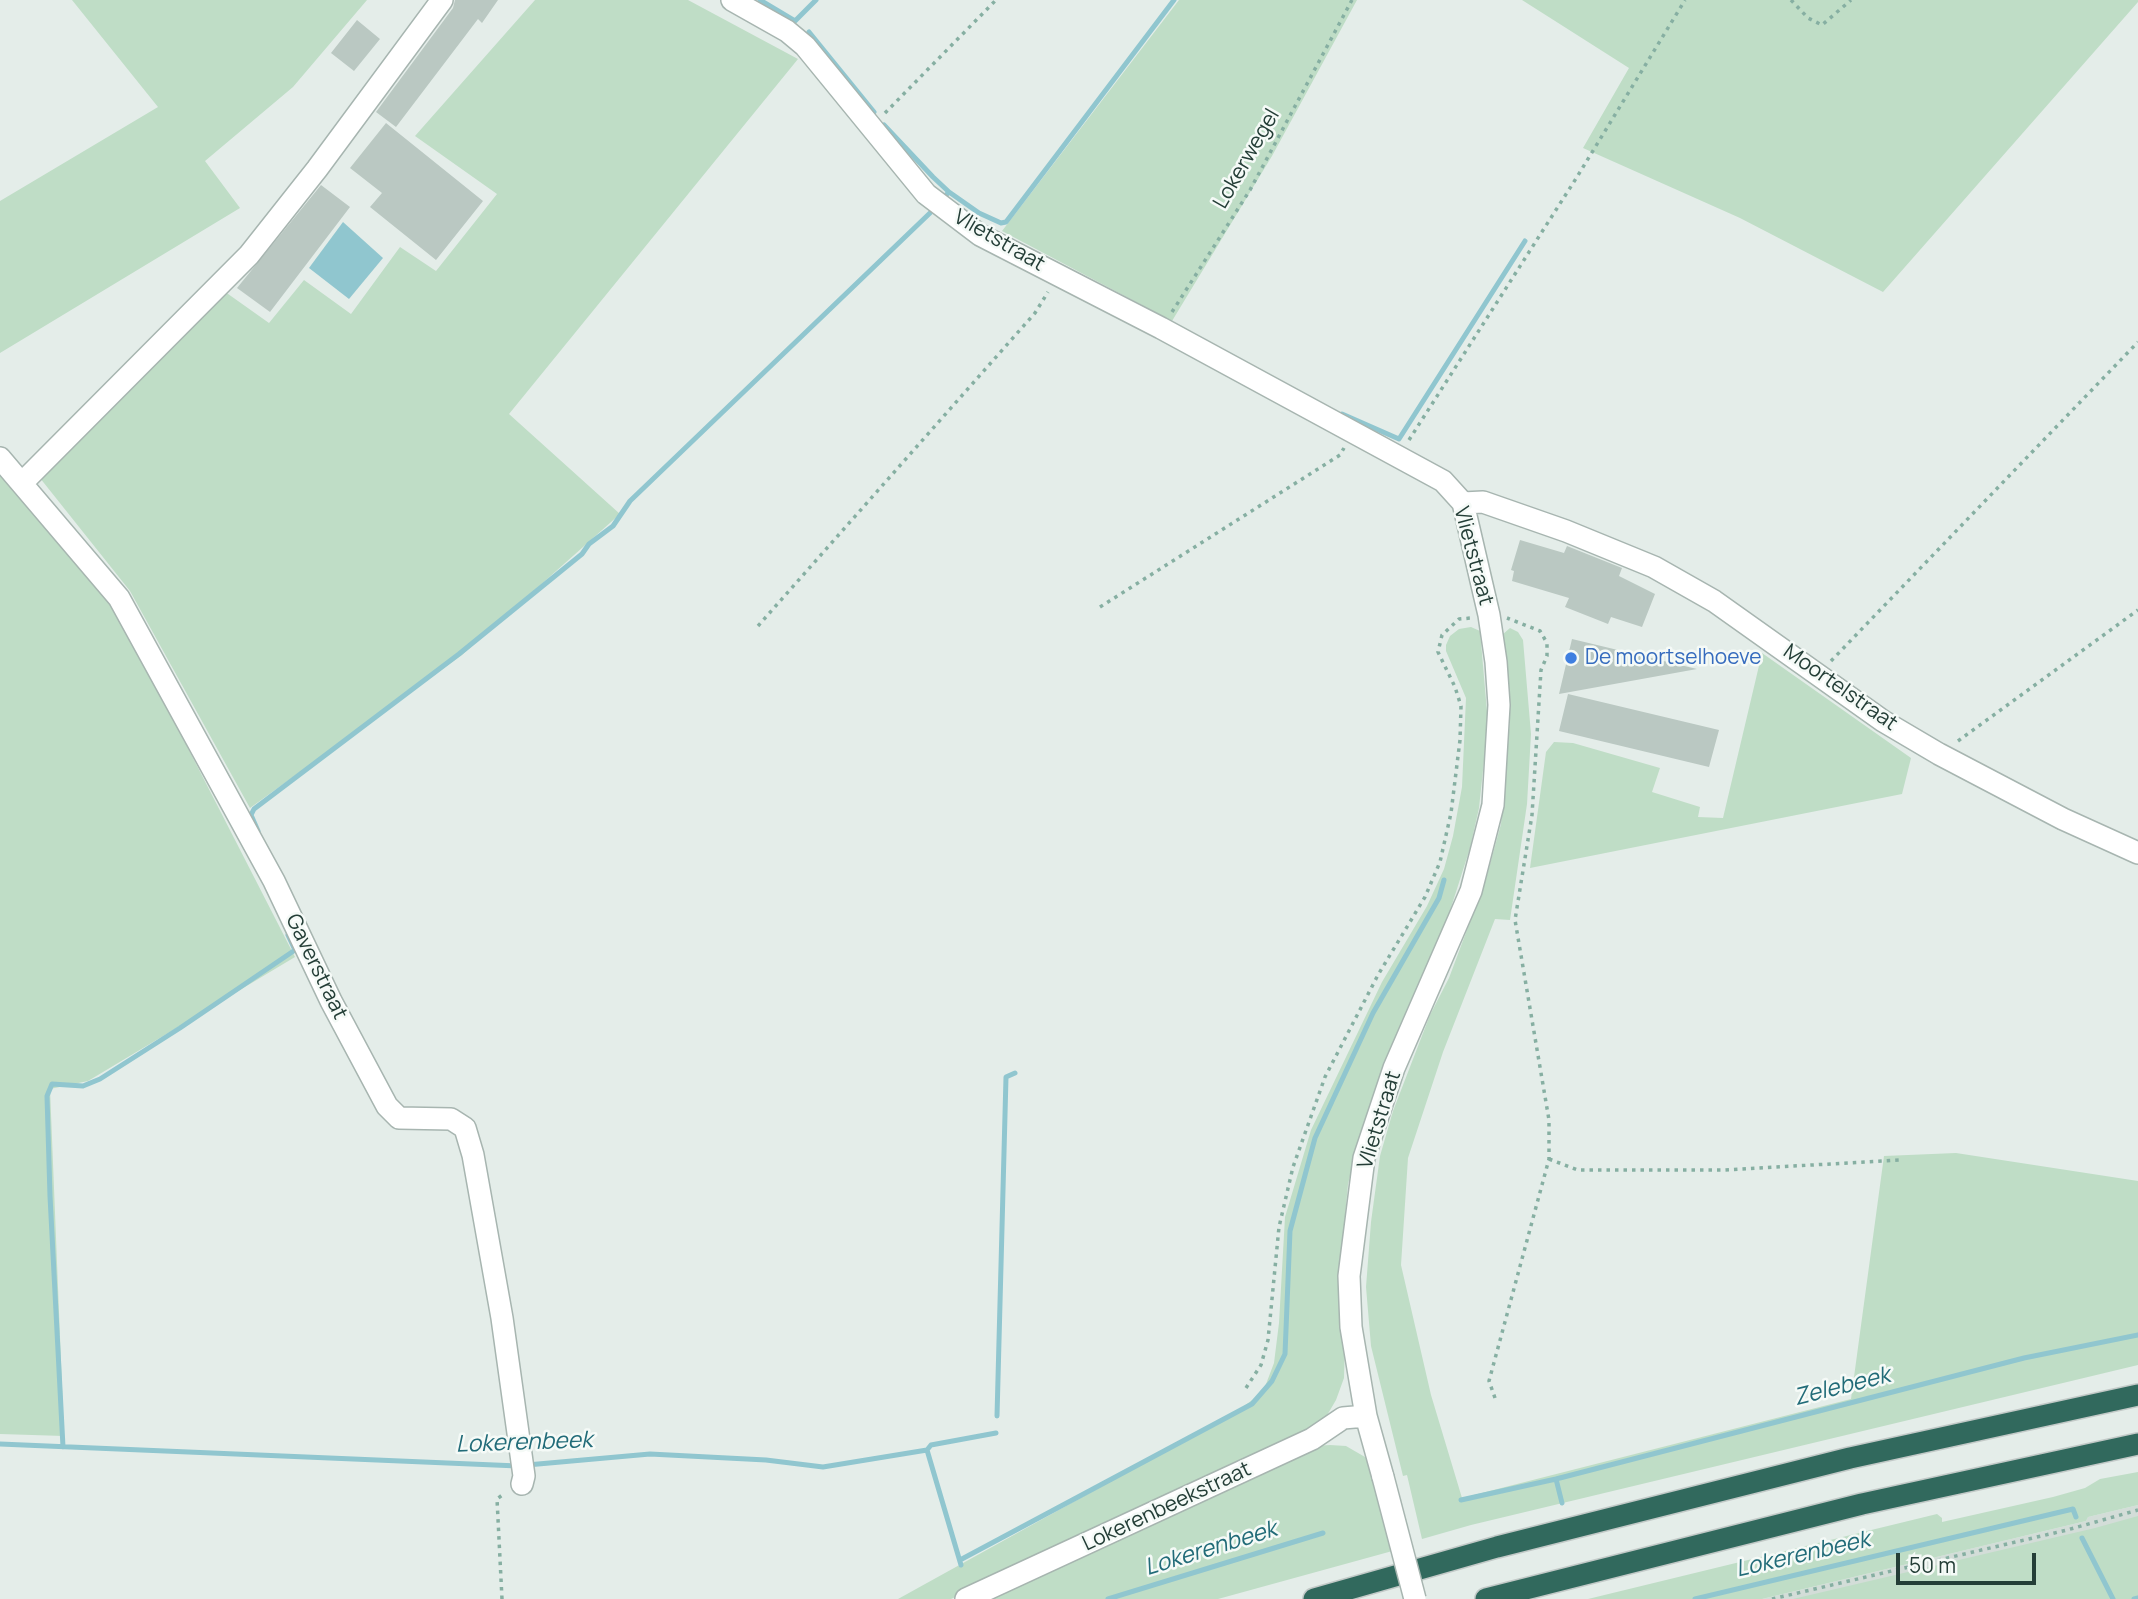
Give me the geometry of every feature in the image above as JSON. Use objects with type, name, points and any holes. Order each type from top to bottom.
[{"type":"highway","points":[[1314,1599],[1497,1547],[1837,1461],[2138,1395]]},
{"type":"highway","points":[[1486,1599],[1862,1504],[2138,1444]]},
{"type":"street","points":[[22,484],[249,255],[317,169],[442,0]]},
{"type":"street","name":"Vlietstraat","points":[[733,0],[788,31],[805,46],[926,194],[949,213],[981,235],[1161,328],[1443,481],[1462,503],[1489,615],[1496,662],[1499,705],[1493,805],[1471,891],[1394,1068],[1364,1158],[1349,1276],[1351,1326],[1366,1416],[1416,1599]]},
{"type":"street","name":"Gaverstraat","points":[[0,458],[120,598],[274,881],[331,1001],[387,1106],[399,1118],[451,1119],[465,1128],[473,1155],[500,1304],[523,1480]]},
{"type":"street","name":"Moortelstraat","points":[[1462,503],[1483,502],[1566,531],[1654,567],[1714,601],[1882,721],[2063,819],[2138,853]]},
{"type":"street","name":"Lokerenbeekstraat","points":[[966,1599],[1312,1439],[1343,1418],[1366,1416]]},
{"type":"path","points":[[870,126],[889,110],[996,0]]},
{"type":"path","name":"Lokerwegel","points":[[1161,328],[1250,190],[1352,0]]},
{"type":"path","points":[[1398,457],[1577,177],[1685,0]]},
{"type":"path","points":[[1791,0],[1808,18],[1822,25],[1851,0]]},
{"type":"path","points":[[758,626],[1035,313],[1057,275]]},
{"type":"path","points":[[1818,673],[2138,342]]},
{"type":"path","points":[[1100,607],[1340,455],[1352,434]]},
{"type":"path","points":[[1939,754],[2138,610]]},
{"type":"path","points":[[1549,1158],[1578,1170],[1724,1170],[1900,1160]]},
{"type":"path","points":[[502,1599],[497,1499],[523,1480]]},
{"type":"path","points":[[1772,1599],[2067,1530],[2138,1510]]},
{"type":"shaded area","points":[[2138,1505],[2138,1599],[1762,1599],[2086,1521],[2088,1517]]},
{"type":"green space","points":[[72,0],[367,0],[293,87],[205,161],[240,208],[0,353],[0,201],[158,107]]},
{"type":"green space","points":[[535,0],[688,0],[798,59],[509,414],[620,514],[462,655],[250,808],[130,591],[36,473],[214,284],[269,323],[304,280],[351,314],[400,247],[436,271],[497,194],[415,136]]},
{"type":"green space","points":[[1179,0],[1357,0],[1272,156],[1172,321],[1002,231]]},
{"type":"green space","points":[[1522,0],[2138,2],[1883,292],[1740,218],[1583,148],[1629,68]]},
{"type":"green space","points":[[0,470],[110,602],[152,678],[295,957],[88,1081],[50,1089],[64,1436],[0,1434]]},
{"type":"green space","points":[[1471,627],[1480,631],[1488,723],[1479,808],[1470,848],[1441,939],[1383,1072],[1363,1126],[1348,1184],[1340,1271],[1345,1343],[1344,1378],[1326,1417],[1306,1434],[951,1599],[898,1599],[1236,1412],[1263,1392],[1274,1363],[1285,1217],[1311,1130],[1382,982],[1427,906],[1444,869],[1453,836],[1462,787],[1466,698],[1446,651],[1446,645],[1450,636],[1459,629]]},
{"type":"green space","points":[[1510,628],[1518,632],[1523,640],[1531,734],[1527,804],[1510,920],[1495,919],[1443,1052],[1408,1158],[1401,1265],[1431,1395],[1462,1498],[1851,1399],[1884,1156],[1956,1153],[2138,1181],[2138,1365],[1422,1539],[1407,1475],[1403,1476],[1371,1346],[1366,1287],[1371,1222],[1380,1156],[1393,1111],[1430,1015],[1449,978],[1486,879],[1501,824],[1510,720],[1502,635]]},
{"type":"green space","points":[[1762,653],[1911,758],[1902,794],[1530,868],[1546,752],[1554,742],[1573,743],[1660,768],[1652,792],[1700,807],[1698,817],[1723,818]]},
{"type":"green space","points":[[1314,1446],[1346,1446],[1365,1457],[1375,1475],[1396,1550],[1218,1599],[979,1599]]},
{"type":"green space","points":[[2138,1472],[2138,1505],[2088,1517],[2086,1521],[1762,1599],[1588,1599],[1937,1514],[1942,1518],[1942,1522],[2053,1497],[2085,1488],[2100,1479]]},
{"type":"green space","points":[[2138,1516],[2138,1599],[1793,1599],[2095,1528]]},
{"type":"water","points":[[343,222],[383,258],[349,299],[309,268]]},
{"type":"building","points":[[455,0],[498,0],[482,23],[478,19],[396,127],[376,112],[453,8]]},
{"type":"building","points":[[357,20],[380,39],[354,71],[331,53]]},
{"type":"building","points":[[386,123],[483,201],[436,260],[370,207],[382,193],[350,168]]},
{"type":"building","points":[[321,185],[350,207],[270,312],[237,288]]},
{"type":"building","points":[[1520,540],[1564,553],[1567,546],[1622,568],[1619,576],[1655,594],[1642,627],[1611,617],[1608,624],[1565,607],[1569,598],[1512,581],[1514,571],[1511,570]]},
{"type":"building","points":[[1572,639],[1697,669],[1559,694]]},
{"type":"building","points":[[1568,694],[1719,730],[1709,767],[1559,731]]},
{"type":"waterway","points":[[760,0],[795,21],[816,0]]},
{"type":"waterway","points":[[944,197],[949,192],[979,213],[1001,223],[1006,222],[1174,0]]},
{"type":"waterway","points":[[809,32],[874,112]]},
{"type":"waterway","points":[[884,125],[949,192]]},
{"type":"waterway","points":[[258,831],[251,815],[254,809],[459,654],[582,554],[589,544],[613,526],[630,501],[930,213]]},
{"type":"waterway","points":[[1342,414],[1399,439],[1525,241]]},
{"type":"waterway","points":[[960,1560],[1252,1404],[1272,1381],[1285,1354],[1290,1231],[1315,1138],[1373,1013],[1439,898],[1444,880]]},
{"type":"waterway","points":[[63,1447],[50,1196],[47,1096],[52,1084],[83,1086],[100,1079],[295,950],[288,935]]},
{"type":"waterway","points":[[997,1416],[1006,1077],[1015,1073]]},
{"type":"waterway","name":"Zelebeek","points":[[1461,1500],[1556,1479],[2024,1358],[2138,1335]]},
{"type":"waterway","points":[[927,1450],[931,1445],[996,1433]]},
{"type":"waterway","name":"Lokerenbeek","points":[[0,1444],[518,1466]]},
{"type":"waterway","name":"Lokerenbeek","points":[[527,1465],[650,1454],[766,1460],[823,1467],[927,1450],[961,1565]]},
{"type":"waterway","name":"Lokerenbeek","points":[[1556,1479],[1562,1503]]},
{"type":"waterway","name":"Lokerenbeek","points":[[1695,1599],[2073,1509],[2076,1517]]},
{"type":"waterway","name":"Lokerenbeek","points":[[1108,1599],[1323,1533]]},
{"type":"waterway","name":"Lokerenbeek","points":[[2082,1538],[2113,1599]]},
{"type":"waterway","name":"Lokerenbeek","points":[[2134,1599],[2138,1598]]},
{"type":"place","name":"De moortselhoeve","points":[[1571,658]]}]
